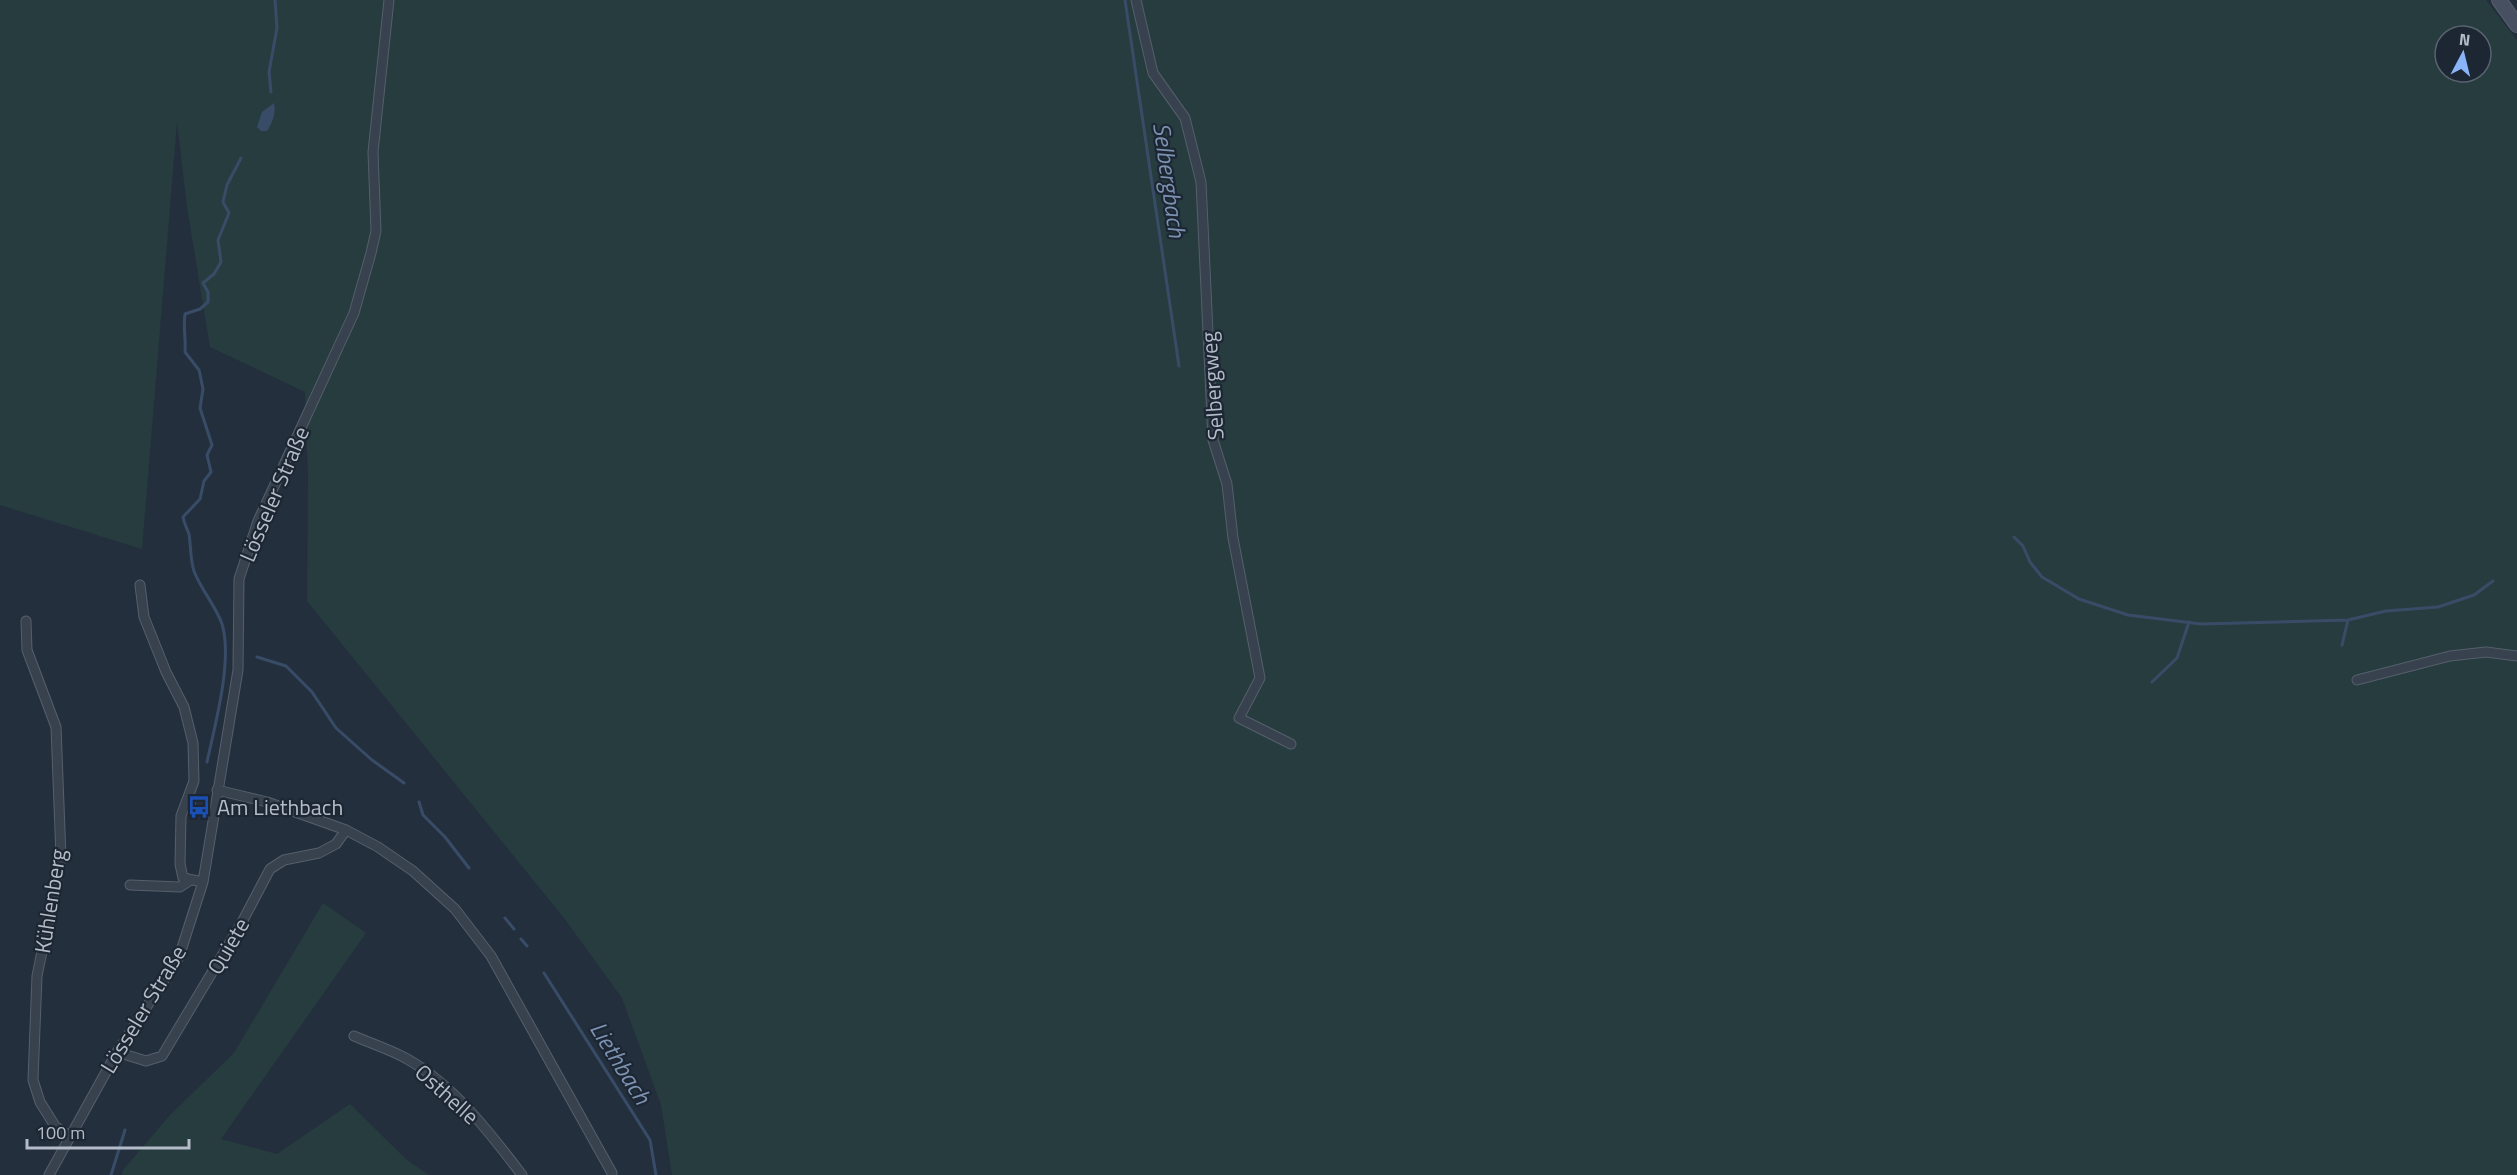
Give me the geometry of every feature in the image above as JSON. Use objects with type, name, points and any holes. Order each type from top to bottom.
[{"type":"main road","points":[[2499,0],[2517,25]]},
{"type":"street","name":"Lösseler Straße","points":[[49,1175],[117,1052],[179,957],[203,882],[239,662],[239,579],[258,521],[354,313],[376,231],[373,152],[388,0]]},
{"type":"street","name":"Selbergweg","points":[[1136,0],[1153,73],[1185,118],[1201,182],[1213,440],[1227,484],[1233,538],[1260,678],[1239,718],[1291,744]]},
{"type":"street","points":[[140,585],[144,616],[166,672],[184,707],[193,743],[195,781],[181,816],[180,864],[183,878],[203,882]]},
{"type":"street","name":"Kühlenberg","points":[[26,621],[27,650],[56,727],[61,857],[37,976],[33,1080],[40,1102],[55,1126],[70,1137]]},
{"type":"street","points":[[2357,680],[2450,656],[2487,652],[2517,656]]},
{"type":"street","points":[[217,790],[267,802],[346,830],[378,847],[413,871],[455,909],[491,956],[612,1173]]},
{"type":"street","name":"Quiete","points":[[117,1052],[146,1061],[162,1056],[242,924],[270,868],[284,860],[319,853],[336,844],[346,830]]},
{"type":"street","points":[[130,885],[180,887],[189,881]]},
{"type":"street","name":"Osthelle","points":[[354,1036],[410,1060],[452,1093],[494,1138],[522,1175]]},
{"type":"green space","points":[[0,0],[2486,0],[2517,40],[2517,1175],[672,1175],[661,1105],[622,998],[564,918],[307,601],[308,477],[305,392],[210,347],[187,207],[177,122],[142,549],[0,505]]},
{"type":"green space","points":[[323,903],[366,933],[221,1139],[277,1154],[350,1104],[407,1160],[429,1175],[122,1175],[123,1170],[171,1114],[234,1053]]},
{"type":"water","points":[[274,103],[271,124],[267,131],[261,131],[257,127],[262,112]]},
{"type":"waterway","points":[[271,92],[269,72],[277,28],[275,0]]},
{"type":"waterway","name":"Selbergbach","points":[[1125,0],[1179,366]]},
{"type":"waterway","points":[[207,762],[222,693],[225,639],[219,617],[194,571],[189,534],[183,517],[200,499],[204,481],[211,472],[207,455],[212,445],[200,408],[203,389],[199,370],[185,352],[184,319],[185,314],[200,309],[208,302],[208,292],[203,283],[214,274],[221,262],[218,240],[229,213],[223,202],[227,185],[241,158]]},
{"type":"waterway","points":[[2014,537],[2023,546],[2030,562],[2042,577],[2079,599],[2128,615],[2201,624],[2348,620],[2386,611],[2438,607],[2474,595],[2493,581]]},
{"type":"waterway","points":[[2342,645],[2348,620]]},
{"type":"waterway","points":[[2152,682],[2177,658],[2189,622]]},
{"type":"waterway","name":"Liethbach","points":[[257,657],[286,666],[312,692],[336,728],[372,760],[404,783]]},
{"type":"waterway","points":[[193,815],[195,799]]},
{"type":"waterway","name":"Liethbach","points":[[419,802],[423,815],[445,837],[469,868]]},
{"type":"waterway","name":"Liethbach","points":[[505,918],[514,929]]},
{"type":"waterway","name":"Liethbach","points":[[521,939],[527,946]]},
{"type":"waterway","name":"Liethbach","points":[[544,973],[650,1140],[656,1175]]},
{"type":"waterway","points":[[111,1175],[125,1130]]},
{"type":"place","name":"Am Liethbach","points":[[199,807]]}]
